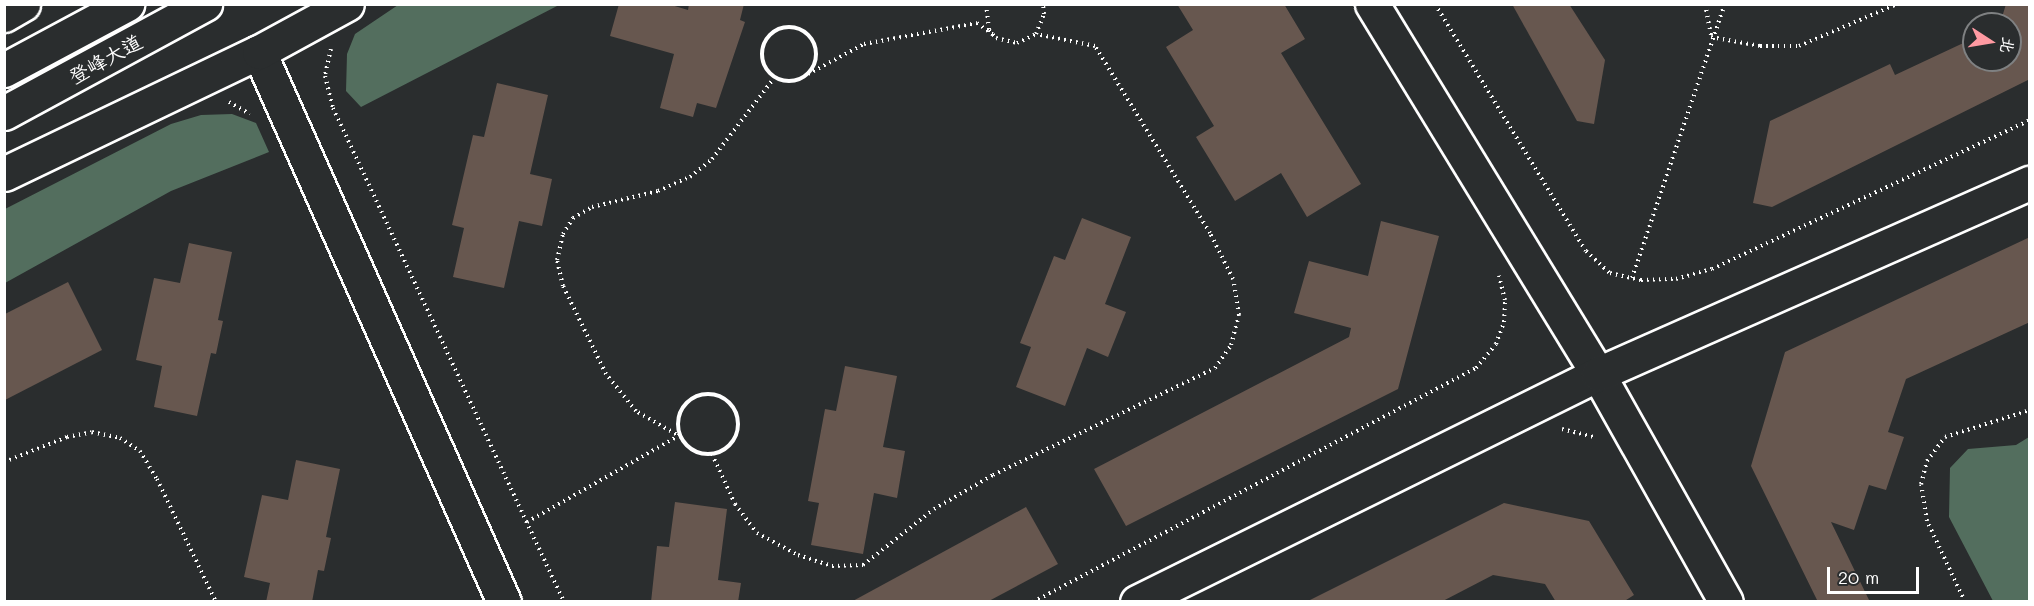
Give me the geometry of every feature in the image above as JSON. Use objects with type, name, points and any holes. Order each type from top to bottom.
[{"type":"street","points":[[4,15],[23,4]]},
{"type":"street","name":"登峰大道","points":[[4,70],[127,4]]},
{"type":"street","name":"登峰大道","points":[[4,113],[205,4]]},
{"type":"street","points":[[4,174],[259,52],[347,4]]},
{"type":"street","points":[[1372,4],[1598,374],[1726,602]]},
{"type":"street","points":[[259,52],[504,602]]},
{"type":"street","points":[[1137,602],[1598,374],[2030,183]]},
{"type":"path","points":[[986,4],[985,17],[996,37]]},
{"type":"path","points":[[1036,34],[1044,14],[1042,4]]},
{"type":"path","points":[[1435,4],[1586,251],[1610,273],[1632,278],[1676,279],[1712,269],[2030,120]]},
{"type":"path","points":[[1705,4],[1711,37]]},
{"type":"path","points":[[1632,278],[1711,37],[1725,4]]},
{"type":"path","points":[[1711,37],[1760,46],[1799,46],[1897,4]]},
{"type":"path","points":[[712,454],[735,504],[757,533],[798,555],[832,566],[863,565],[934,509],[993,475],[1215,368],[1231,345],[1239,315],[1233,279],[1210,233],[1095,46],[1036,34],[1017,43],[996,37],[977,23],[864,44],[794,82],[775,77],[767,71],[762,51],[771,34],[790,27],[808,35],[814,43],[816,62],[808,74]]},
{"type":"path","points":[[332,47],[326,76],[333,108],[564,602]]},
{"type":"path","points":[[680,436],[678,424],[687,403],[696,396],[719,396],[735,412],[736,435],[721,452],[712,454],[697,453],[680,436],[636,411],[606,374],[563,286],[556,260],[562,234],[573,218],[592,207],[658,191],[690,177],[712,159],[775,77]]},
{"type":"path","points":[[1033,602],[1476,368],[1496,344],[1504,322],[1505,300],[1497,270]]},
{"type":"path","points":[[1965,602],[1927,521],[1921,484],[1927,461],[1945,437],[2030,410]]},
{"type":"path","points":[[4,462],[67,437],[92,432],[120,438],[140,451],[157,479],[216,602]]},
{"type":"path","points":[[527,522],[680,436]]},
{"type":"green space","points":[[398,5],[559,5],[361,107],[346,91],[347,54],[355,34]]},
{"type":"green space","points":[[232,114],[256,123],[269,152],[171,191],[5,283],[5,209],[171,124],[201,115]]},
{"type":"green space","points":[[2029,437],[2029,601],[1993,601],[1949,517],[1950,468],[1968,449],[2016,445]]},
{"type":"building","points":[[619,4],[668,4],[688,10],[689,4],[744,4],[740,20],[745,22],[716,108],[697,103],[693,117],[660,108],[674,54],[610,36]]},
{"type":"building","points":[[1177,4],[1284,4],[1305,39],[1281,53],[1361,184],[1307,217],[1281,173],[1235,201],[1196,137],[1214,126],[1166,47],[1193,30]]},
{"type":"building","points":[[1512,4],[1569,4],[1605,60],[1594,124],[1577,121]]},
{"type":"building","points":[[2006,4],[2030,4],[2030,79],[1772,207],[1753,203],[1770,121],[1890,64],[1895,75],[1962,44],[1962,72],[2022,72],[2022,12],[2004,12]]},
{"type":"building","points":[[497,83],[548,95],[530,174],[552,179],[542,226],[519,221],[504,288],[453,277],[464,228],[452,225],[473,135],[484,137]]},
{"type":"building","points":[[1082,218],[1131,237],[1105,304],[1126,312],[1108,357],[1087,348],[1065,406],[1016,387],[1031,347],[1020,343],[1054,256],[1065,260]]},
{"type":"building","points":[[1381,221],[1439,236],[1398,389],[1126,526],[1094,469],[1349,337],[1351,328],[1294,313],[1309,261],[1368,276]]},
{"type":"building","points":[[2030,237],[2030,322],[1906,379],[1888,432],[1904,437],[1886,490],[1869,485],[1854,530],[1831,522],[1870,602],[1818,602],[1751,466],[1785,352]]},
{"type":"building","points":[[189,243],[232,252],[218,320],[223,321],[216,354],[211,353],[197,416],[154,407],[162,366],[136,360],[154,278],[180,283]]},
{"type":"building","points":[[68,282],[102,350],[5,400],[5,314]]},
{"type":"building","points":[[845,366],[897,376],[883,447],[905,451],[897,498],[874,493],[863,554],[811,545],[819,503],[808,501],[825,409],[836,411]]},
{"type":"building","points":[[296,460],[340,469],[326,537],[331,538],[324,571],[318,570],[312,602],[266,602],[270,583],[244,577],[262,495],[288,500]]},
{"type":"building","points":[[675,502],[727,509],[718,580],[741,583],[738,602],[651,602],[657,546],[669,547]]},
{"type":"building","points":[[1504,503],[1589,521],[1634,595],[1623,602],[1556,602],[1545,584],[1493,575],[1441,602],[1306,602]]},
{"type":"building","points":[[1026,507],[1058,564],[987,602],[851,602]]}]
